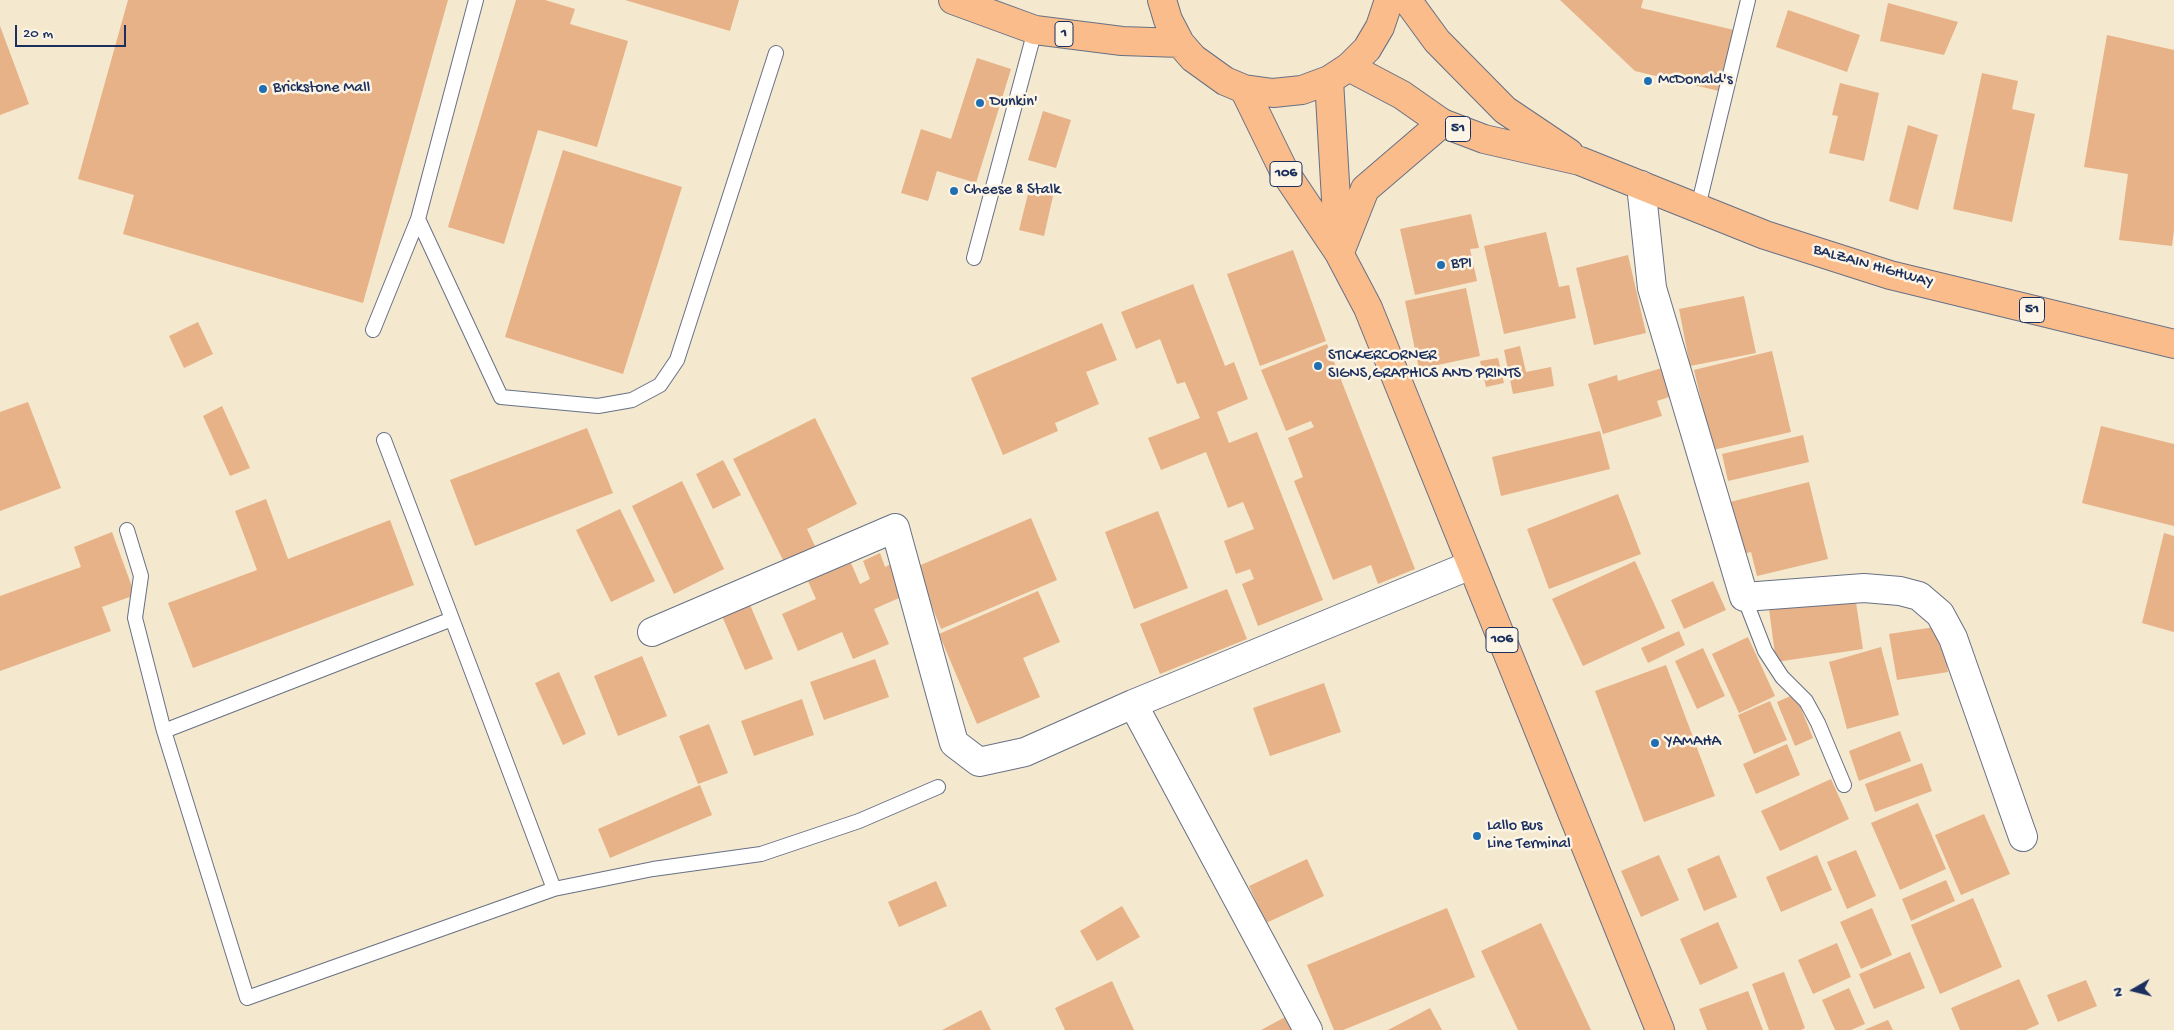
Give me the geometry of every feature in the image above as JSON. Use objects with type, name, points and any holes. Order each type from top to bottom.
[{"type":"main road","name":"1","points":[[953,0],[1035,30],[1122,41],[1180,43]]},
{"type":"main road","points":[[1162,0],[1168,20],[1180,43],[1208,71],[1244,89],[1273,93],[1302,90],[1339,74],[1367,49],[1376,34],[1389,0]]},
{"type":"main road","name":"51","points":[[1408,0],[1437,41],[1505,110],[1580,161]]},
{"type":"main road","name":"51","points":[[1339,74],[1402,95],[1442,123],[1484,139],[1580,161]]},
{"type":"main road","name":"106","points":[[1339,74],[1339,253]]},
{"type":"main road","name":"106","points":[[1244,89],[1284,171],[1339,253],[1368,308],[1660,1030]]},
{"type":"main road","points":[[1339,253],[1365,189],[1442,123]]},
{"type":"main road","name":"BALZAIN HIGHWAY","points":[[1580,161],[1765,235],[1890,275],[2174,344]]},
{"type":"street","points":[[1641,185],[1652,288],[1744,597],[1864,588],[1900,591],[1919,596],[1940,614],[1953,638],[2023,837]]},
{"type":"street","points":[[652,632],[895,528],[954,743],[979,762],[1025,752],[1133,704],[1471,565]]},
{"type":"street","points":[[1133,704],[1308,1030]]},
{"type":"lane","points":[[373,330],[418,219],[476,0]]},
{"type":"lane","points":[[1698,207],[1748,0]]},
{"type":"lane","points":[[974,258],[1035,30]]},
{"type":"lane","points":[[418,219],[501,397],[598,406],[632,400],[660,385],[677,360],[776,53]]},
{"type":"lane","points":[[384,440],[554,889]]},
{"type":"lane","points":[[127,530],[141,576],[135,618],[164,731],[247,998],[554,889],[652,869],[761,854],[860,821],[938,787]]},
{"type":"lane","points":[[1744,597],[1764,651],[1782,677],[1806,701],[1818,723],[1844,785]]},
{"type":"lane","points":[[164,731],[452,619]]},
{"type":"building","name":"Brickstone Mall","points":[[128,0],[448,0],[363,303],[123,234],[134,195],[78,179]]},
{"type":"building","points":[[516,0],[545,0],[575,9],[570,24],[628,41],[597,147],[538,130],[504,244],[448,227]]},
{"type":"building","points":[[625,0],[739,0],[730,31]]},
{"type":"building","points":[[1560,0],[1643,0],[1641,8],[1734,30],[1719,91],[1635,71]]},
{"type":"building","points":[[1888,3],[1958,22],[1944,55],[1880,41]]},
{"type":"building","points":[[1788,10],[1860,35],[1847,72],[1776,47]]},
{"type":"building","points":[[0,26],[29,104],[0,115]]},
{"type":"building","points":[[2107,35],[2174,50],[2174,230],[2172,246],[2119,240],[2128,174],[2084,167]]},
{"type":"building","points":[[977,58],[1011,69],[976,183],[937,171],[928,201],[901,193],[921,129],[951,139]]},
{"type":"building","points":[[1982,73],[2018,81],[2012,109],[2035,114],[2012,222],[1953,209]]},
{"type":"building","points":[[1840,83],[1879,93],[1864,161],[1829,153],[1838,116],[1832,115]]},
{"type":"building","points":[[1043,111],[1071,120],[1056,168],[1028,160]]},
{"type":"building","points":[[1908,125],[1938,135],[1918,210],[1889,201]]},
{"type":"building","points":[[563,150],[682,187],[623,374],[505,337]]},
{"type":"building","points":[[1029,190],[1053,196],[1044,236],[1019,230]]},
{"type":"building","name":"BPI","points":[[1471,214],[1479,248],[1470,249],[1477,281],[1415,295],[1400,229]]},
{"type":"building","points":[[1546,232],[1559,287],[1569,285],[1576,318],[1504,334],[1484,246]]},
{"type":"building","points":[[1293,250],[1326,341],[1260,366],[1227,274]]},
{"type":"building","points":[[1628,255],[1646,333],[1594,345],[1576,268]]},
{"type":"building","points":[[1193,284],[1225,366],[1234,362],[1248,399],[1217,412],[1229,443],[1257,432],[1323,600],[1258,626],[1242,584],[1254,579],[1250,569],[1236,574],[1224,541],[1254,529],[1243,502],[1228,508],[1206,452],[1161,470],[1148,438],[1200,418],[1185,382],[1177,384],[1160,339],[1136,349],[1121,312]]},
{"type":"building","points":[[1466,288],[1480,356],[1419,369],[1405,301]]},
{"type":"building","points":[[1744,296],[1756,353],[1690,366],[1679,309]]},
{"type":"building","points":[[198,322],[213,354],[184,368],[169,336]]},
{"type":"building","points":[[1102,323],[1117,360],[1086,372],[1099,404],[1055,423],[1058,431],[1003,455],[971,378]]},
{"type":"building","points":[[1327,344],[1415,569],[1378,584],[1371,565],[1333,580],[1294,481],[1303,477],[1288,438],[1314,427],[1311,421],[1286,431],[1261,370]]},
{"type":"building","points":[[1520,346],[1526,372],[1551,367],[1554,386],[1513,394],[1504,350]]},
{"type":"building","points":[[1772,351],[1791,432],[1713,450],[1694,370]]},
{"type":"building","points":[[1498,358],[1504,383],[1486,387],[1480,361]]},
{"type":"building","points":[[1672,365],[1681,393],[1657,401],[1662,416],[1603,434],[1588,384],[1617,375],[1618,381]]},
{"type":"building","points":[[28,402],[61,488],[0,511],[0,412]]},
{"type":"building","points":[[222,406],[250,468],[230,476],[203,416]]},
{"type":"building","points":[[815,418],[857,504],[807,529],[815,546],[784,562],[733,459]]},
{"type":"building","points":[[2101,426],[2174,444],[2174,526],[2082,503]]},
{"type":"building","points":[[587,428],[613,493],[475,546],[450,480]]},
{"type":"building","points":[[1600,431],[1610,469],[1501,496],[1492,457]]},
{"type":"building","points":[[1803,435],[1809,462],[1728,481],[1722,454]]},
{"type":"building","points":[[723,460],[741,495],[713,509],[696,474]]},
{"type":"building","points":[[682,481],[724,569],[674,594],[632,506]]},
{"type":"building","points":[[1809,482],[1828,559],[1757,576],[1751,552],[1743,554],[1730,502]]},
{"type":"building","points":[[1618,494],[1641,554],[1549,589],[1527,529]]},
{"type":"building","points":[[266,499],[288,559],[390,520],[414,585],[193,668],[168,603],[257,570],[235,511]]},
{"type":"building","points":[[620,509],[655,581],[611,602],[576,530]]},
{"type":"building","points":[[1158,511],[1188,588],[1134,609],[1105,532]]},
{"type":"building","points":[[1031,518],[1057,580],[941,629],[916,567]]},
{"type":"building","points":[[112,532],[135,595],[102,607],[111,631],[0,671],[0,596],[81,567],[74,547]]},
{"type":"building","points":[[2164,533],[2174,536],[2174,632],[2142,623]]},
{"type":"building","points":[[880,553],[885,567],[893,563],[906,595],[874,609],[889,644],[853,659],[842,632],[798,651],[782,614],[816,599],[808,581],[851,563],[860,584],[870,579],[863,561]]},
{"type":"building","points":[[1635,561],[1665,628],[1583,666],[1552,599]]},
{"type":"building","points":[[1713,581],[1726,610],[1684,629],[1671,600]]},
{"type":"building","points":[[1227,589],[1247,639],[1160,674],[1140,624]]},
{"type":"building","points":[[1038,591],[1060,642],[1023,658],[1040,697],[977,724],[939,634]]},
{"type":"building","points":[[1855,596],[1863,649],[1776,662],[1769,609]]},
{"type":"building","points":[[748,600],[773,659],[745,670],[720,611]]},
{"type":"building","points":[[1941,626],[1948,672],[1897,680],[1889,634]]},
{"type":"building","points":[[1679,631],[1685,645],[1648,663],[1641,648]]},
{"type":"building","points":[[1748,637],[1775,696],[1739,713],[1712,654]]},
{"type":"building","points":[[1881,647],[1899,715],[1847,729],[1829,662]]},
{"type":"building","points":[[1703,648],[1725,696],[1697,709],[1675,661]]},
{"type":"building","points":[[642,656],[667,716],[618,736],[594,676]]},
{"type":"building","points":[[875,659],[889,697],[824,720],[810,682]]},
{"type":"building","name":"YAMAHA","points":[[1666,665],[1715,796],[1644,822],[1595,691]]},
{"type":"building","points":[[559,672],[586,734],[563,745],[535,683]]},
{"type":"building","points":[[1324,683],[1341,732],[1270,756],[1253,708]]},
{"type":"building","points":[[1795,694],[1813,738],[1795,746],[1777,702]]},
{"type":"building","points":[[802,699],[814,735],[754,756],[741,721]]},
{"type":"building","points":[[1770,701],[1787,740],[1754,754],[1738,715]]},
{"type":"building","points":[[709,724],[728,773],[698,784],[679,736]]},
{"type":"building","points":[[1900,731],[1911,761],[1859,781],[1849,751]]},
{"type":"building","points":[[1787,744],[1800,775],[1756,794],[1743,764]]},
{"type":"building","points":[[1922,763],[1932,791],[1875,812],[1865,784]]},
{"type":"building","points":[[1831,779],[1849,819],[1780,851],[1761,811]]},
{"type":"building","points":[[700,785],[712,815],[610,858],[598,829]]},
{"type":"building","points":[[1918,803],[1946,869],[1900,890],[1871,823]]},
{"type":"building","points":[[1984,814],[2010,874],[1961,895],[1935,835]]},
{"type":"building","points":[[1856,850],[1876,896],[1847,909],[1827,862]]},
{"type":"building","points":[[1659,855],[1679,900],[1641,917],[1621,871]]},
{"type":"building","points":[[1719,855],[1737,897],[1704,911],[1687,869]]},
{"type":"building","points":[[1817,855],[1832,890],[1781,912],[1766,877]]},
{"type":"building","points":[[1307,859],[1324,896],[1266,923],[1249,886]]},
{"type":"building","points":[[1946,880],[1955,901],[1911,921],[1902,899]]},
{"type":"building","points":[[936,881],[947,906],[899,927],[888,902]]},
{"type":"building","points":[[1973,898],[2002,967],[1940,994],[1911,925]]},
{"type":"building","points":[[1122,906],[1140,937],[1097,961],[1080,931]]},
{"type":"building","points":[[1447,908],[1475,977],[1343,1030],[1334,1030],[1307,965]]},
{"type":"building","points":[[1872,908],[1892,955],[1861,969],[1840,922]]},
{"type":"building","points":[[1718,922],[1738,968],[1700,985],[1680,939]]},
{"type":"building","points":[[1541,923],[1591,1030],[1518,1030],[1481,951]]},
{"type":"building","points":[[1837,943],[1851,977],[1813,994],[1798,960]]},
{"type":"building","points":[[1910,952],[1925,988],[1874,1009],[1859,974]]},
{"type":"building","points":[[1784,972],[1805,1028],[1801,1030],[1769,1030],[1752,984]]},
{"type":"building","points":[[2019,979],[2039,1024],[2026,1030],[1960,1030],[1951,1008]]},
{"type":"building","points":[[2086,980],[2097,1006],[2058,1022],[2047,995]]},
{"type":"building","points":[[1112,981],[1134,1030],[1065,1030],[1055,1008]]},
{"type":"building","points":[[1849,988],[1865,1024],[1851,1030],[1835,1030],[1822,1000]]},
{"type":"building","points":[[1748,991],[1763,1030],[1707,1030],[1699,1009]]},
{"type":"building","points":[[1430,1008],[1442,1030],[1388,1030]]},
{"type":"building","points":[[981,1010],[991,1030],[942,1030]]},
{"type":"building","points":[[1289,1015],[1297,1030],[1261,1030]]},
{"type":"building","points":[[1888,1020],[1893,1030],[1864,1030]]},
{"type":"place","name":"McDonald's","points":[[1648,81]]},
{"type":"place","name":"Brickstone Mall","points":[[263,89]]},
{"type":"place","name":"Dunkin'","points":[[980,103]]},
{"type":"place","name":"Cheese & Stalk","points":[[954,191]]},
{"type":"place","name":"BPI","points":[[1441,265]]},
{"type":"place","name":"STICKERCORNER SIGNS,GRAPHICS AND PRINTS","points":[[1318,366]]},
{"type":"place","name":"YAMAHA","points":[[1655,743]]},
{"type":"place","name":"Lallo Bus Line Terminal","points":[[1477,836]]}]
